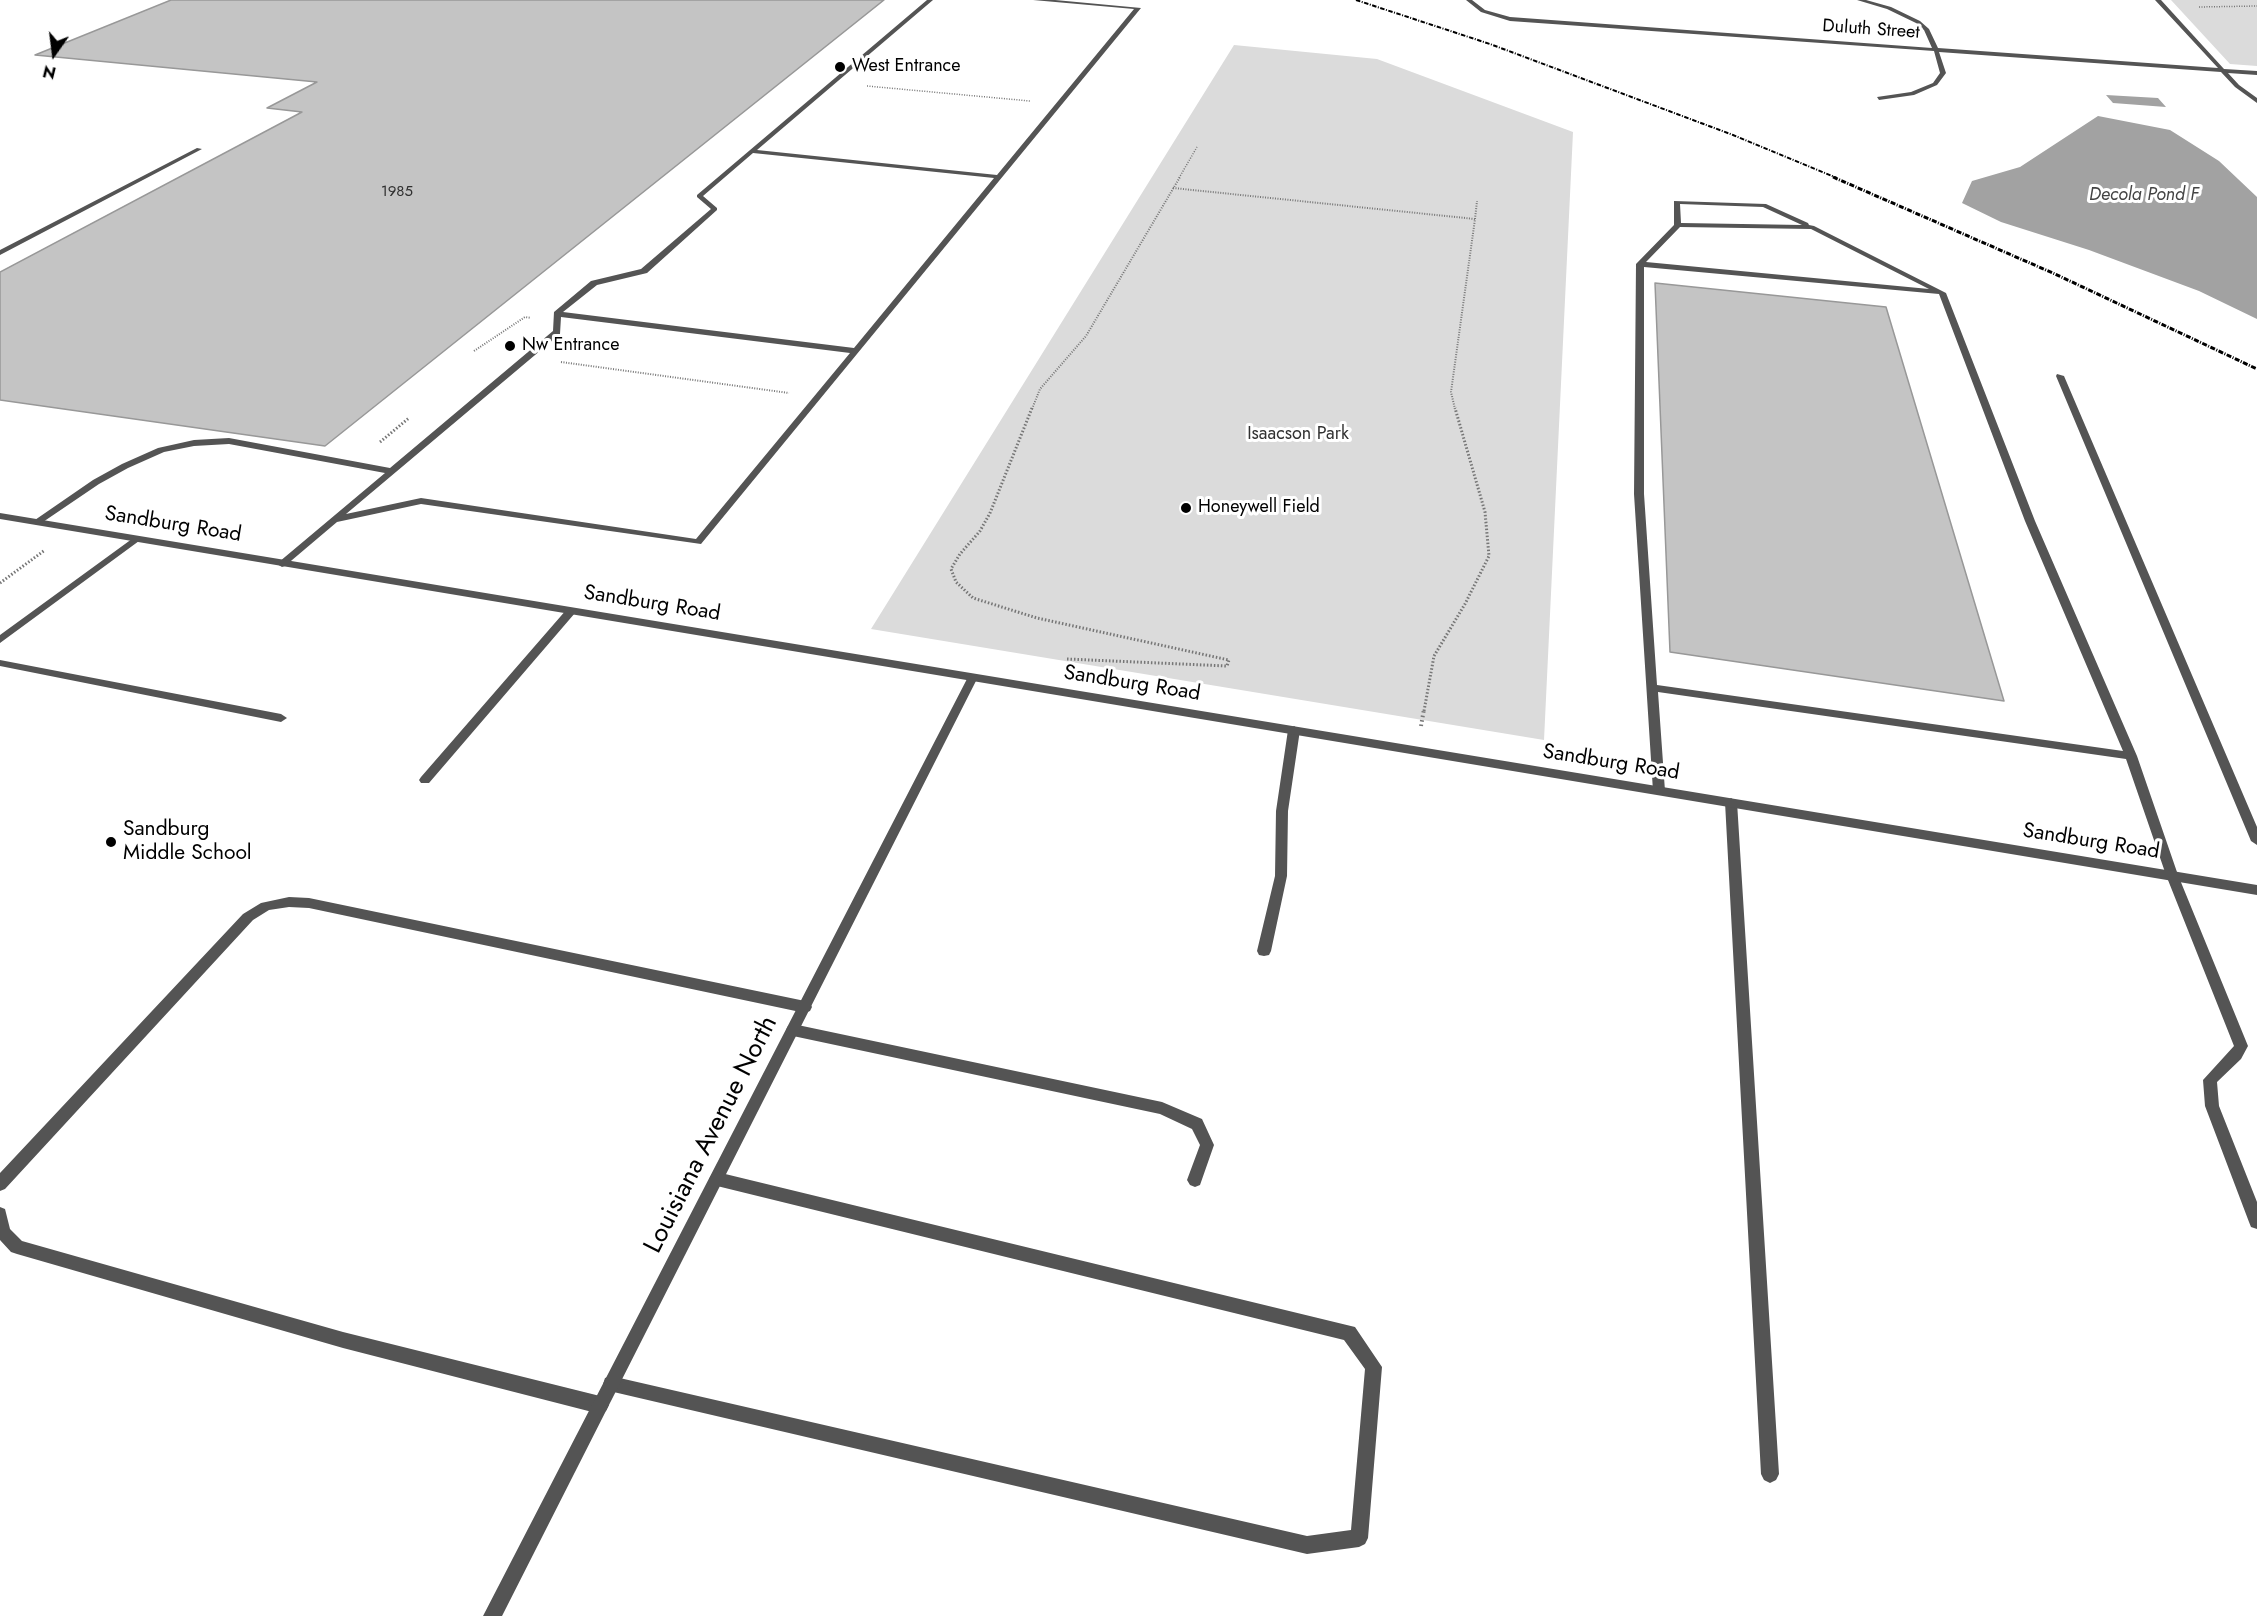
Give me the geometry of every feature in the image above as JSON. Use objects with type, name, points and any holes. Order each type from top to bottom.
[{"type":"street","points":[[557,314],[594,283],[644,271],[715,209],[699,196],[930,0]]},
{"type":"street","points":[[334,520],[421,501],[698,542],[1138,8],[1036,0]]},
{"type":"street","name":"Duluth Street","points":[[1469,0],[1483,11],[1510,19],[2257,73]]},
{"type":"street","points":[[1860,0],[1889,8],[1918,22],[1926,29],[1943,73],[1935,84],[1912,94],[1879,98]]},
{"type":"street","points":[[2158,0],[2222,71],[2237,86],[2257,100]]},
{"type":"street","points":[[0,252],[199,149]]},
{"type":"street","points":[[750,152],[999,177]]},
{"type":"street","points":[[1678,225],[1676,202],[1764,205],[1942,293],[2030,521],[2131,756],[2172,875],[2241,1046],[2236,1055],[2210,1080],[2212,1106],[2257,1222]]},
{"type":"street","points":[[1659,791],[1639,494],[1640,264],[1678,225],[1812,227]]},
{"type":"street","points":[[1640,264],[1942,293]]},
{"type":"street","points":[[557,314],[855,351]]},
{"type":"street","points":[[282,564],[557,332],[557,314]]},
{"type":"street","points":[[2060,376],[2257,841]]},
{"type":"street","points":[[37,522],[124,465],[161,450],[194,443],[229,441],[391,471]]},
{"type":"street","name":"Sandburg Road","points":[[0,516],[2257,890]]},
{"type":"street","points":[[0,640],[136,539]]},
{"type":"street","points":[[425,780],[571,610]]},
{"type":"street","points":[[0,663],[281,718]]},
{"type":"street","name":"Louisiana Avenue North","points":[[492,1616],[973,676]]},
{"type":"street","points":[[1653,688],[2131,756]]},
{"type":"street","points":[[1264,951],[1281,876],[1282,811],[1294,730]]},
{"type":"street","points":[[1731,802],[1770,1474]]},
{"type":"street","points":[[0,1184],[248,917],[266,906],[289,902],[309,903],[805,1007]]},
{"type":"street","points":[[792,1030],[1162,1108],[1197,1124],[1207,1145],[1196,1180]]},
{"type":"street","points":[[611,1384],[1307,1545],[1359,1538],[1374,1367],[1349,1333],[717,1179]]},
{"type":"street","points":[[0,1214],[3,1232],[17,1247],[343,1340],[600,1405]]},
{"type":"path","points":[[2194,7],[2257,6]]},
{"type":"path","points":[[832,82],[1060,104]]},
{"type":"path","points":[[1067,659],[1227,666],[1229,660],[1037,618],[972,598],[956,582],[951,569],[960,554],[980,531],[990,513],[1040,389],[1086,336],[1197,147]]},
{"type":"path","points":[[1173,188],[1475,219]]},
{"type":"path","points":[[1414,750],[1434,656],[1489,556],[1485,512],[1463,442],[1451,392],[1477,201]]},
{"type":"path","points":[[474,351],[525,317],[531,318],[523,325]]},
{"type":"path","points":[[527,357],[791,393]]},
{"type":"path","points":[[371,448],[415,413]]},
{"type":"path","points":[[0,583],[74,529]]},
{"type":"green space","points":[[2171,0],[2257,0],[2257,66],[2230,64]]},
{"type":"green space","name":"Isaacson Park","points":[[1234,45],[1377,59],[1573,132],[1544,740],[871,629]]},
{"type":"water","points":[[2106,95],[2158,98],[2166,107],[2113,103]]},
{"type":"water","name":"Decola Pond F","points":[[2098,116],[2170,130],[2219,161],[2257,197],[2257,319],[2199,291],[2089,250],[2001,222],[1962,203],[1972,181],[2020,167]]},
{"type":"building","points":[[171,0],[884,0],[325,446],[0,400],[0,272],[302,112],[267,108],[317,82],[35,55]]},
{"type":"building","points":[[1655,283],[1886,307],[2004,701],[1670,652]]},
{"type":"railway","points":[[1356,0],[1490,44],[1733,135],[1837,178]]},
{"type":"railway","points":[[1833,177],[2055,274],[2257,369]]},
{"type":"place","name":"West Entrance","points":[[840,67]]},
{"type":"place","name":"Nw Entrance","points":[[510,346]]},
{"type":"place","name":"Honeywell Field","points":[[1186,508]]},
{"type":"place","name":"Sandburg Middle School","points":[[111,842]]}]
